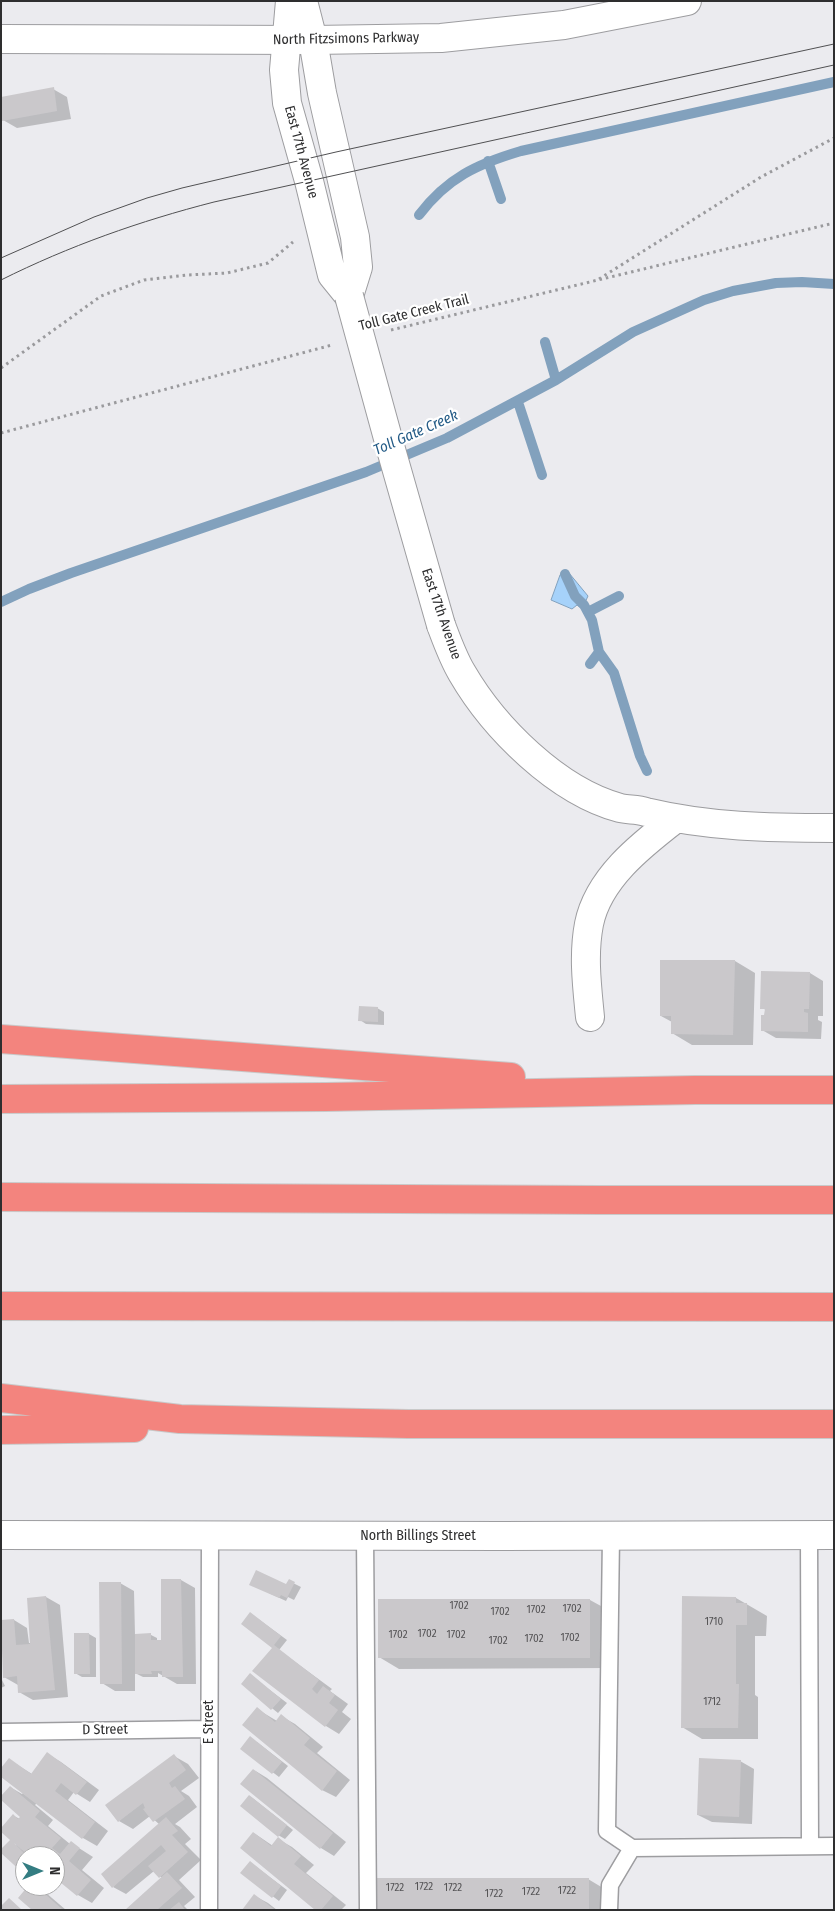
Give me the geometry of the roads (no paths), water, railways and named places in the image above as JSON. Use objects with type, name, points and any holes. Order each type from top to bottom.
[{"type":"highway","points":[[1,1039],[695,1090]]},
{"type":"highway","points":[[1,1099],[316,1097],[695,1090],[834,1090]]},
{"type":"highway","points":[[1,1196],[834,1200]]},
{"type":"highway","points":[[1,1306],[834,1307]]},
{"type":"highway","points":[[1,1398],[180,1419],[408,1424]]},
{"type":"highway","points":[[1,1430],[408,1424],[834,1424]]},
{"type":"street","name":"East 17th Avenue","points":[[290,1],[300,40],[322,93],[355,237],[358,267],[349,296]]},
{"type":"street","name":"East 17th Avenue","points":[[303,1],[300,40],[284,70],[287,103],[310,181],[332,275],[349,296],[441,624],[461,673],[509,736],[541,765],[564,781],[604,802],[620,808],[644,811],[675,819],[749,827],[834,828]]},
{"type":"street","name":"North Fitzsimons Parkway","points":[[1,39],[300,40],[440,38],[512,32],[564,25],[687,1]]},
{"type":"street","points":[[590,1017],[586,976],[586,950],[589,923],[596,901],[610,880],[645,842],[675,819]]},
{"type":"street","name":"North Billings Street","points":[[1,1535],[821,1535]]},
{"type":"lane","name":"E Street","points":[[209,1910],[210,1535]]},
{"type":"lane","points":[[810,1846],[821,1535]]},
{"type":"lane","points":[[364,1536],[368,1910]]},
{"type":"lane","points":[[611,1536],[607,1831],[632,1848],[834,1846]]},
{"type":"lane","name":"D Street","points":[[1,1732],[209,1729]]},
{"type":"lane","points":[[609,1910],[610,1885],[632,1848]]},
{"type":"water","points":[[569,573],[588,596],[582,609],[577,605],[572,609],[551,600],[560,575]]},
{"type":"waterway","points":[[419,215],[452,182],[477,167],[505,156],[834,82]]},
{"type":"waterway","points":[[488,161],[501,199]]},
{"type":"waterway","name":"Toll Gate Creek","points":[[1,602],[71,573],[366,472],[447,438],[556,380],[633,332],[704,300],[733,291],[776,283],[834,284]]},
{"type":"waterway","points":[[545,342],[556,380]]},
{"type":"waterway","points":[[518,402],[542,475]]},
{"type":"waterway","points":[[565,574],[575,596],[584,605],[592,620],[599,652],[614,673],[640,756],[647,771]]},
{"type":"waterway","points":[[588,612],[619,596]]},
{"type":"waterway","points":[[590,664],[599,652]]},
{"type":"tram line","points":[[1,258],[94,217],[182,188],[336,152],[834,44]]},
{"type":"tram line","points":[[1,280],[105,235],[159,217],[214,202],[834,65]]}]
